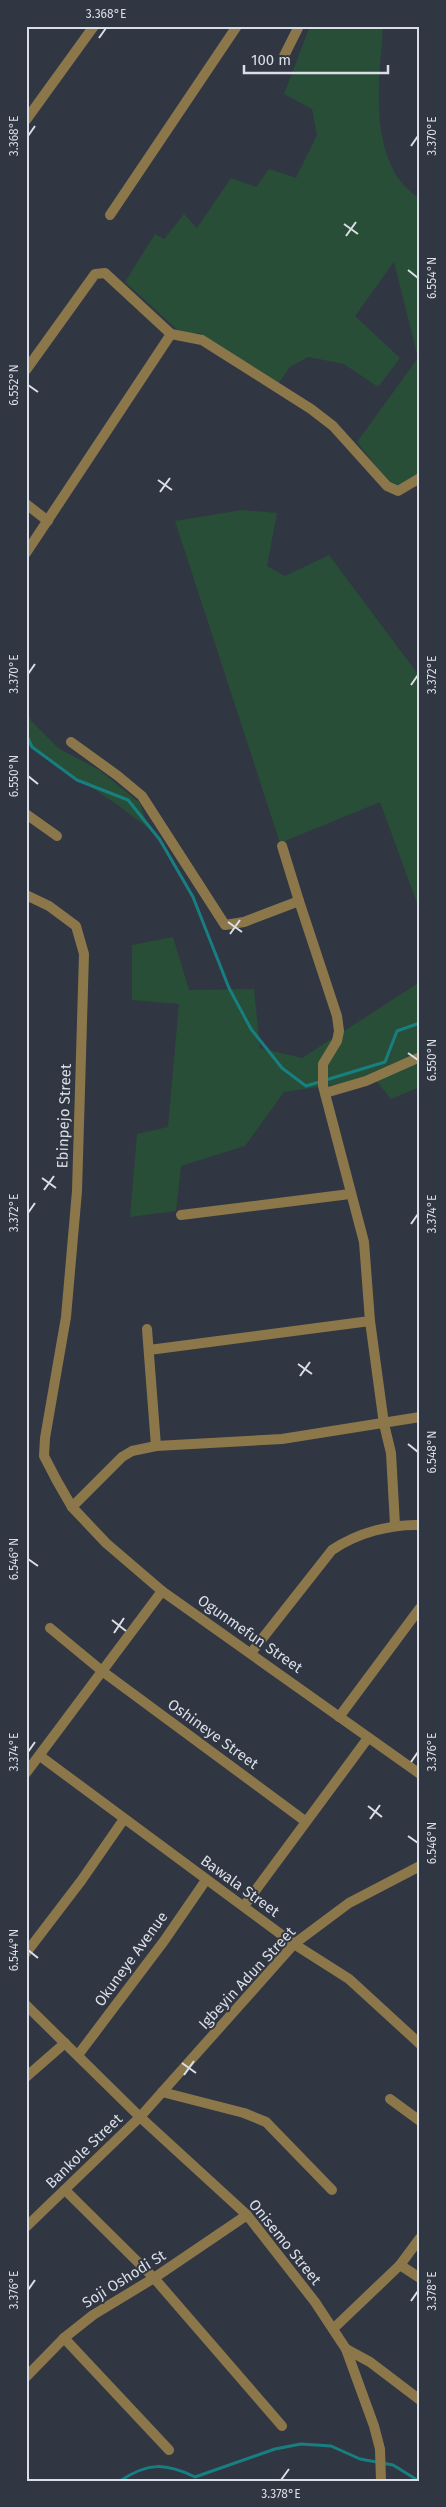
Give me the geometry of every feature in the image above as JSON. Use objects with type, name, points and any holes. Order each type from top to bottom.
[{"type":"street","points":[[110,215],[237,26]]},
{"type":"street","points":[[284,56],[299,26]]},
{"type":"street","points":[[26,120],[90,28]]},
{"type":"street","points":[[26,370],[95,274],[105,273],[171,334],[202,340],[311,409],[333,426],[386,486],[398,491],[420,478]]},
{"type":"street","points":[[26,553],[171,334]]},
{"type":"street","points":[[26,504],[48,522]]},
{"type":"street","points":[[71,742],[142,796],[170,844],[188,867],[224,925],[244,922],[300,901]]},
{"type":"street","points":[[26,814],[57,836]]},
{"type":"street","points":[[282,846],[337,1016],[339,1031],[337,1041],[323,1064],[324,1090],[364,1242],[370,1321],[384,1424],[392,1453],[395,1525]]},
{"type":"street","name":"Ebinpejo Street","points":[[26,895],[49,906],[76,926],[84,954],[77,1191],[66,1317],[45,1438],[44,1456],[72,1507]]},
{"type":"street","points":[[324,1090],[366,1080],[420,1057]]},
{"type":"street","points":[[181,1215],[350,1194]]},
{"type":"street","points":[[149,1350],[370,1321]]},
{"type":"street","points":[[147,1329],[156,1446]]},
{"type":"street","points":[[72,1507],[122,1458],[132,1451],[156,1446],[282,1439],[420,1417]]},
{"type":"street","name":"Ogunmefun Street","points":[[72,1507],[106,1543],[162,1591],[420,1774]]},
{"type":"street","points":[[251,1653],[332,1550],[345,1542],[395,1525],[420,1525]]},
{"type":"street","points":[[26,1773],[162,1591]]},
{"type":"street","points":[[339,1717],[420,1608]]},
{"type":"street","name":"Oshineye Street","points":[[50,1628],[102,1671],[305,1821]]},
{"type":"street","points":[[244,1906],[368,1738]]},
{"type":"street","name":"Bawala Street","points":[[40,1756],[294,1944],[349,1979],[419,2041]]},
{"type":"street","points":[[26,1952],[81,1881],[124,1819]]},
{"type":"street","name":"Igbeyin Adun Street","points":[[140,2117],[294,1944],[349,1903],[420,1866]]},
{"type":"street","name":"Okuneye Avenue","points":[[78,2055],[164,1941],[206,1880]]},
{"type":"street","name":"Onisemo Street","points":[[26,2005],[140,2117],[247,2215],[315,2302],[346,2349],[374,2426],[380,2449],[381,2481]]},
{"type":"street","points":[[26,2077],[65,2043]]},
{"type":"street","points":[[162,2092],[244,2113],[266,2122],[332,2190]]},
{"type":"street","points":[[390,2099],[420,2121]]},
{"type":"street","name":"Bankole Street","points":[[26,2227],[140,2117]]},
{"type":"street","points":[[65,2190],[154,2278],[282,2426]]},
{"type":"street","name":"Soji Oshodi St","points":[[26,2378],[64,2338],[93,2315],[154,2278],[247,2215]]},
{"type":"street","points":[[333,2329],[400,2264],[420,2238]]},
{"type":"street","points":[[400,2264],[420,2278]]},
{"type":"street","points":[[64,2338],[169,2450]]},
{"type":"street","points":[[346,2349],[370,2362],[420,2400]]},
{"type":"green space","points":[[310,26],[383,26],[379,104],[383,143],[389,161],[398,178],[420,200],[420,475],[396,491],[357,442],[418,358],[394,262],[355,316],[400,358],[378,387],[344,364],[308,357],[290,367],[278,384],[200,333],[182,334],[125,282],[155,234],[164,239],[184,214],[197,228],[231,178],[256,187],[269,169],[296,178],[317,135],[312,109],[284,94]]},
{"type":"green space","points":[[242,510],[277,513],[267,566],[285,576],[329,555],[420,677],[420,1087],[391,1099],[375,1079],[284,1092],[245,1146],[181,1166],[176,1211],[130,1217],[137,1134],[168,1127],[179,1004],[132,1000],[132,945],[173,937],[189,990],[254,989],[260,1048],[302,1058],[417,984],[417,903],[380,802],[280,843],[175,521]]},
{"type":"green space","points":[[26,712],[32,722],[58,748],[99,770],[140,803],[148,828],[118,805],[32,748],[26,742]]},
{"type":"waterway","points":[[26,734],[32,747],[77,780],[128,800],[160,840],[193,897],[229,988],[251,1029],[282,1068],[306,1086],[385,1062],[397,1031],[420,1023]]},
{"type":"waterway","points":[[120,2481],[139,2470],[157,2467],[175,2469],[195,2477],[275,2449],[301,2444],[331,2446],[360,2459],[393,2465],[419,2481]]}]
